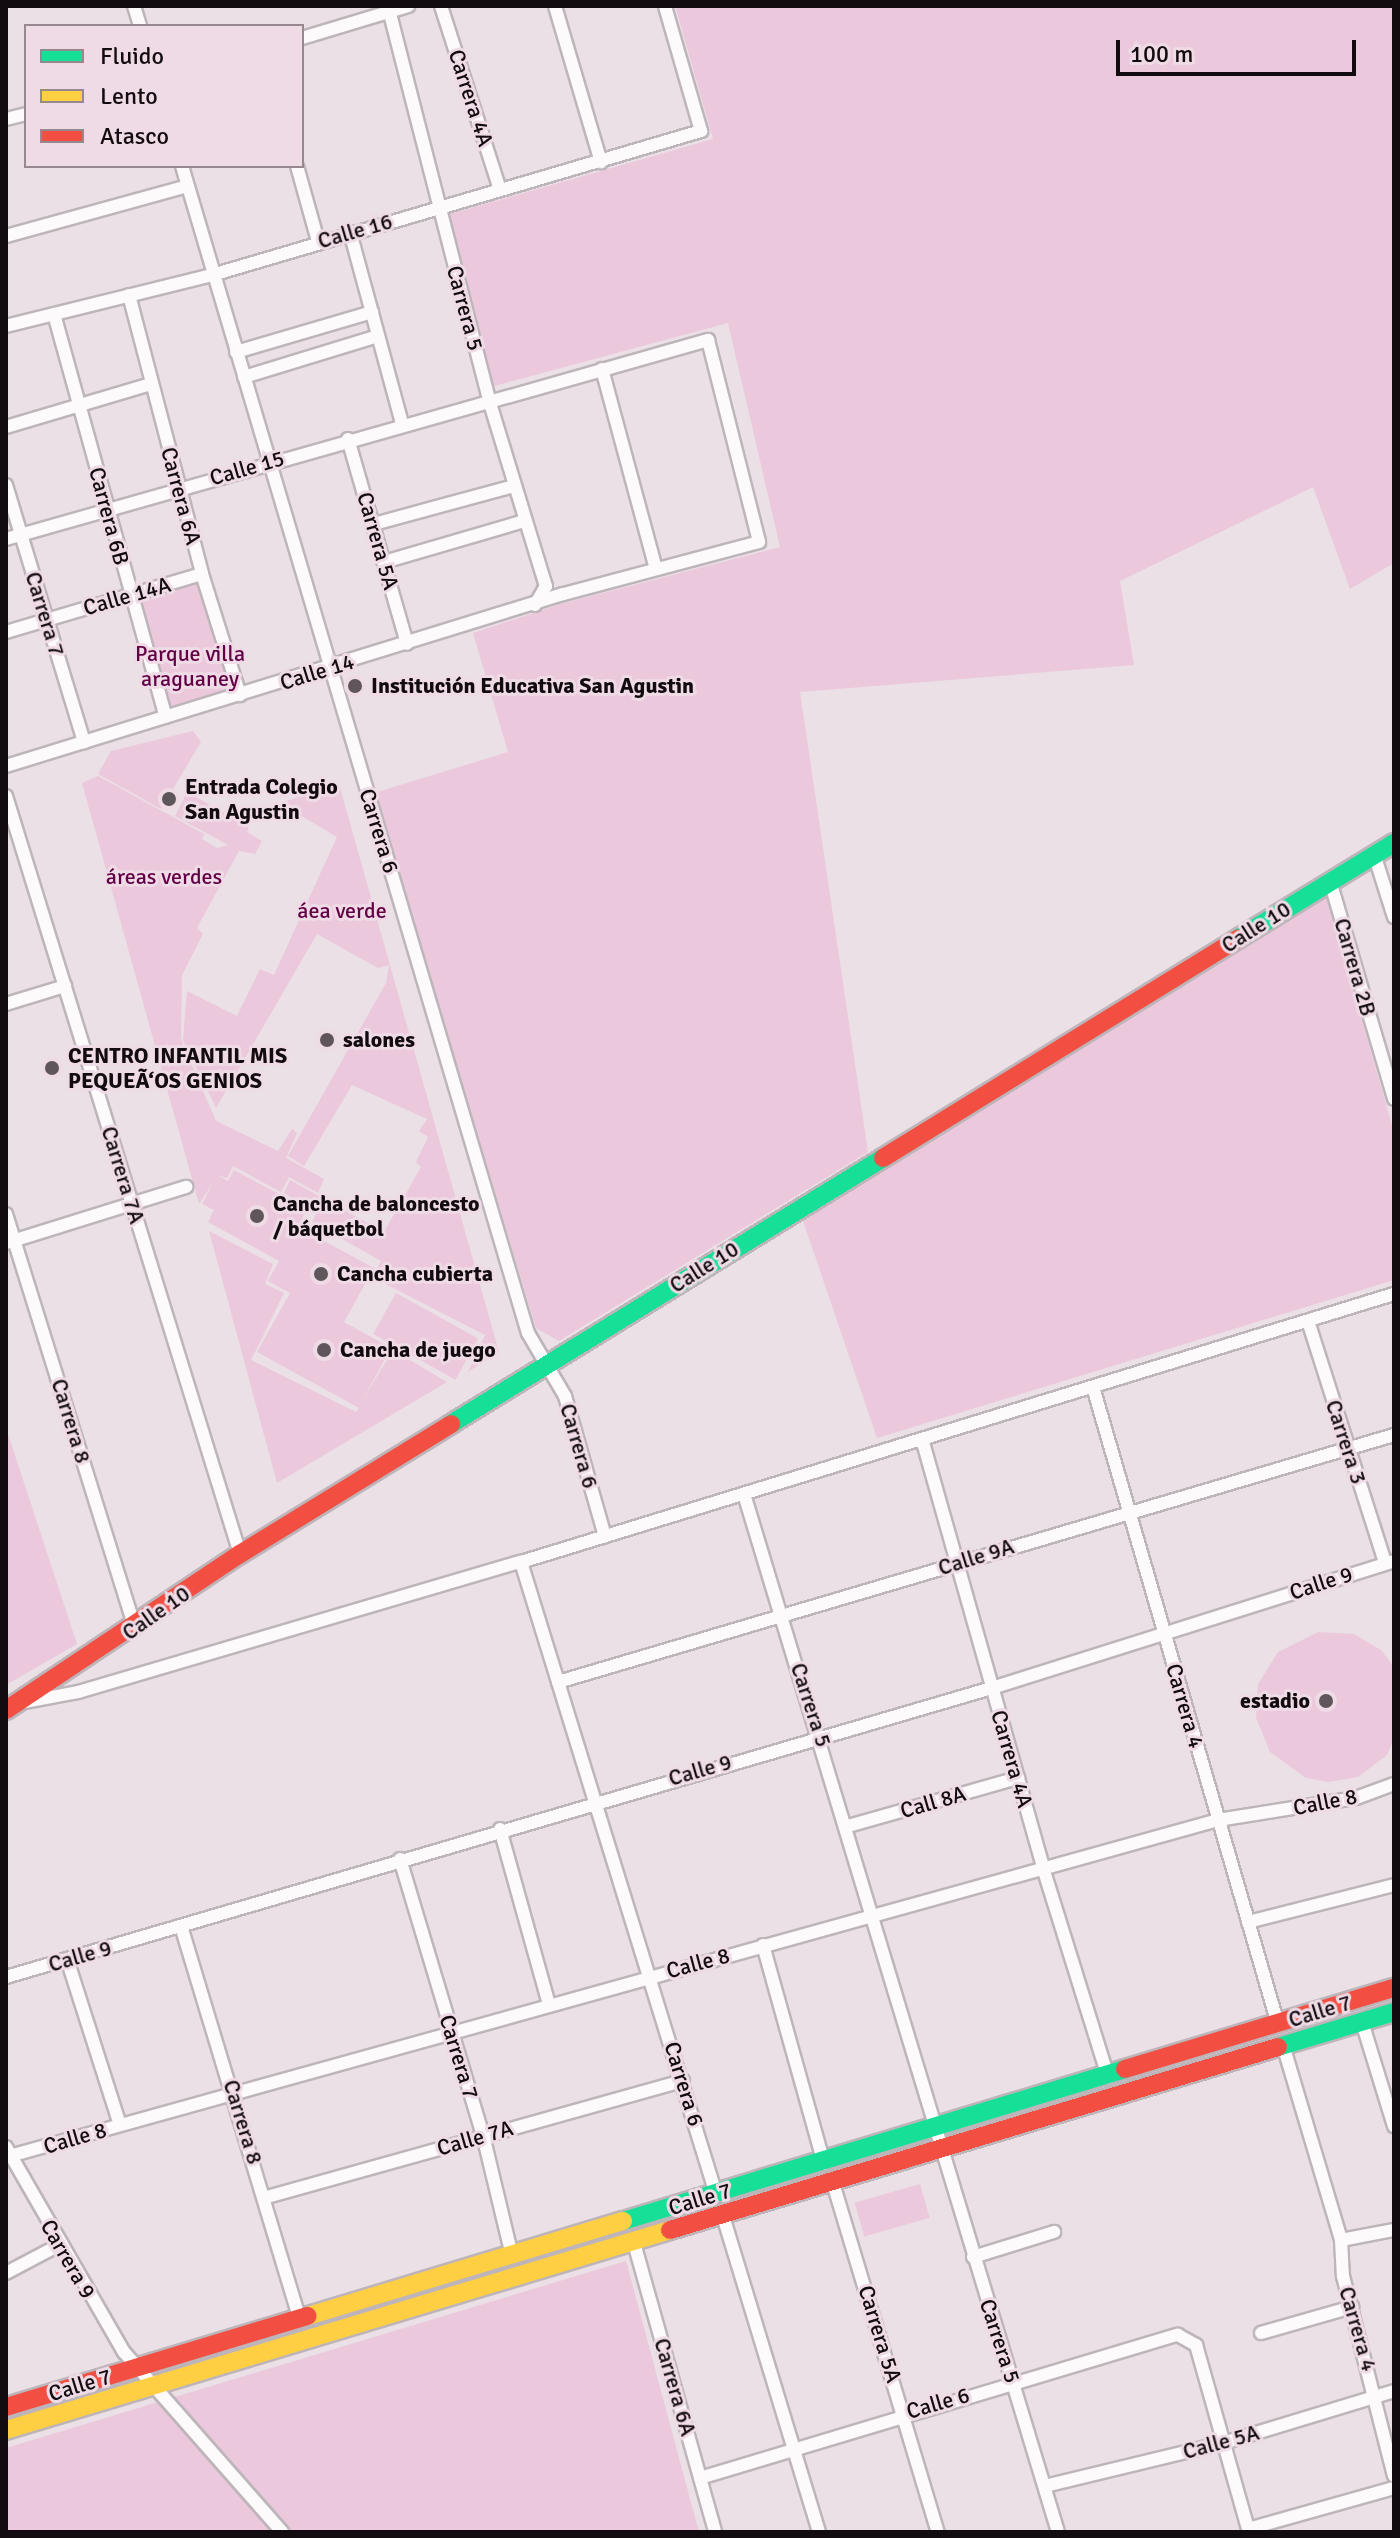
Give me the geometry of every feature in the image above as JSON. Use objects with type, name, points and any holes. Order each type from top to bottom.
[{"type":"main road","name":"Calle 10","points":[[14,1706],[135,1628],[240,1554],[1394,843]]},
{"type":"main road","name":"Calle 7","points":[[6,2407],[824,2164],[1394,1988]]},
{"type":"main road","name":"Calle 7","points":[[6,2430],[1394,2012]]},
{"type":"street","points":[[304,37],[388,8],[408,6]]},
{"type":"street","name":"Carrera 4A","points":[[441,6],[500,190]]},
{"type":"street","points":[[555,6],[601,162]]},
{"type":"street","name":"Calle 16","points":[[6,326],[212,275],[318,241],[701,131],[665,6]]},
{"type":"street","name":"Carrera 5","points":[[388,8],[489,400],[546,586],[535,605]]},
{"type":"street","name":"Carrera 6","points":[[182,168],[528,1333],[565,1396],[605,1536]]},
{"type":"street","points":[[298,168],[318,241]]},
{"type":"street","points":[[6,236],[187,186]]},
{"type":"street","points":[[350,232],[402,424]]},
{"type":"street","name":"Carrera 6A","points":[[129,295],[202,574],[240,695]]},
{"type":"street","points":[[236,352],[372,312]]},
{"type":"street","name":"Carrera 6B","points":[[54,314],[166,717]]},
{"type":"street","points":[[244,377],[378,336]]},
{"type":"street","name":"Calle 15","points":[[6,539],[348,439],[708,340],[759,542],[656,569]]},
{"type":"street","points":[[602,369],[656,569]]},
{"type":"street","points":[[6,427],[151,384]]},
{"type":"street","name":"Carrera 5A","points":[[348,439],[407,644]]},
{"type":"street","name":"Carrera 7","points":[[6,485],[84,742]]},
{"type":"street","points":[[374,524],[514,486]]},
{"type":"street","points":[[384,562],[524,521]]},
{"type":"street","name":"Calle 14","points":[[6,766],[656,569]]},
{"type":"street","name":"Calle 14A","points":[[6,632],[202,574]]},
{"type":"street","name":"Carrera 7A","points":[[6,796],[240,1554]]},
{"type":"street","points":[[1374,854],[1394,917]]},
{"type":"street","name":"Carrera 2B","points":[[1330,881],[1394,1099]]},
{"type":"street","points":[[6,1004],[65,986]]},
{"type":"street","points":[[10,1242],[186,1187]]},
{"type":"street","name":"Carrera 8","points":[[6,1214],[10,1242],[135,1628]]},
{"type":"street","name":"Calle 10","points":[[14,1706],[78,1692],[521,1562],[1394,1294]]},
{"type":"street","name":"Carrera 3","points":[[1308,1321],[1390,1562]]},
{"type":"street","name":"Carrera 4","points":[[1093,1387],[1278,2024]]},
{"type":"street","name":"Calle 9A","points":[[558,1682],[1129,1510],[1394,1435]]},
{"type":"street","name":"Carrera 4A","points":[[922,1439],[1044,1871],[1108,2077]]},
{"type":"street","name":"Carrera 5","points":[[744,1494],[821,1734],[874,1918]]},
{"type":"street","name":"Carrera 6","points":[[521,1562],[651,1975],[716,2194]]},
{"type":"street","name":"Calle 9","points":[[6,1977],[821,1734],[992,1688],[1390,1562]]},
{"type":"street","name":"Call 8A","points":[[848,1826],[1018,1778]]},
{"type":"street","name":"Calle 8","points":[[7,2153],[452,2035],[651,1975],[874,1918],[1218,1820],[1356,1798],[1394,1784]]},
{"type":"street","points":[[500,1829],[549,2005]]},
{"type":"street","name":"Carrera 7","points":[[400,1859],[483,2135],[512,2256]]},
{"type":"street","points":[[1248,1922],[1394,1885]]},
{"type":"street","points":[[874,1918],[940,2150]]},
{"type":"street","name":"Carrera 8","points":[[181,1926],[267,2197],[300,2320]]},
{"type":"street","points":[[763,1945],[824,2164]]},
{"type":"street","points":[[67,1959],[120,2125]]},
{"type":"street","points":[[1362,2022],[1394,2126]]},
{"type":"street","name":"Carrera 4","points":[[1283,2045],[1341,2240],[1352,2307],[1377,2397],[1394,2476]]},
{"type":"street","name":"Calle 7A","points":[[267,2197],[683,2081]]},
{"type":"street","name":"Carrera 5","points":[[940,2150],[1014,2381],[1058,2532]]},
{"type":"street","name":"Carrera 9","points":[[7,2153],[59,2245],[136,2367],[262,2504],[282,2532]]},
{"type":"street","name":"Carrera 5A","points":[[833,2183],[938,2532]]},
{"type":"street","points":[[723,2216],[819,2532]]},
{"type":"street","points":[[1341,2240],[1394,2230]]},
{"type":"street","points":[[973,2257],[1054,2232]]},
{"type":"street","name":"Carrera 6A","points":[[634,2243],[715,2532]]},
{"type":"street","points":[[6,2273],[59,2245]]},
{"type":"street","points":[[1261,2333],[1352,2307]]},
{"type":"street","name":"Calle 6","points":[[700,2478],[904,2413],[1178,2335],[1196,2345],[1223,2443]]},
{"type":"street","name":"Calle 5A","points":[[1045,2486],[1223,2443],[1394,2391]]},
{"type":"street","points":[[1223,2443],[1248,2530],[1394,2488]]},
{"type":"green space","points":[[675,6],[1394,6],[1394,563],[1350,589],[1313,487],[1120,581],[1134,665],[800,692],[868,1152],[559,1341],[536,1328],[374,793],[508,752],[473,633],[564,603],[780,547],[728,323],[494,386],[450,214],[713,139]]},
{"type":"green space","name":"Parque villa araguaney","points":[[198,581],[234,691],[172,711],[136,601]]},
{"type":"green space","points":[[193,731],[201,742],[161,809],[98,774],[111,751]]},
{"type":"green space","name":"áreas verdes","points":[[98,776],[204,834],[202,839],[217,848],[228,845],[175,816],[187,792],[249,827],[247,832],[262,841],[255,854],[239,851],[197,928],[203,934],[182,975],[181,1040],[216,1121],[278,1151],[292,1129],[297,1133],[286,1158],[324,1179],[318,1193],[289,1177],[281,1192],[233,1166],[227,1178],[217,1175],[228,1181],[234,1170],[307,1209],[298,1227],[374,1268],[344,1322],[391,1348],[362,1401],[393,1350],[447,1382],[277,1483],[209,1231],[273,1264],[265,1284],[284,1293],[251,1360],[356,1412],[359,1408],[257,1352],[290,1293],[268,1281],[279,1261],[208,1222],[214,1210],[202,1204],[214,1181],[199,1204],[82,783]]},
{"type":"green space","name":"áea verde","points":[[339,784],[499,1352],[468,1372],[485,1335],[372,1277],[381,1261],[312,1222],[317,1212],[284,1193],[290,1180],[384,1232],[421,1167],[416,1162],[428,1137],[419,1131],[427,1119],[352,1085],[304,1166],[288,1156],[386,983],[389,965],[378,968],[317,934],[216,1108],[183,1040],[187,991],[237,1016],[260,969],[274,975],[337,837],[280,803]]},
{"type":"green space","points":[[1326,896],[1394,1132],[1394,1280],[877,1438],[803,1221]]},
{"type":"green space","points":[[396,1293],[478,1339],[455,1380],[373,1334]]},
{"type":"green space","points":[[6,1428],[77,1644],[6,1685]]},
{"type":"green space","name":"estadio","points":[[1318,1632],[1354,1634],[1381,1650],[1394,1667],[1394,1739],[1387,1755],[1358,1777],[1329,1782],[1306,1778],[1270,1752],[1256,1718],[1258,1684],[1278,1652]]},
{"type":"green space","points":[[920,2184],[930,2218],[864,2236],[855,2203]]},
{"type":"green space","points":[[626,2261],[699,2532],[6,2532],[6,2448]]},
{"type":"traffic: fast","points":[[1239,938],[1394,843]]},
{"type":"traffic: fast","points":[[451,1424],[883,1158]]},
{"type":"traffic: fast","points":[[1278,2047],[1394,2012]]},
{"type":"traffic: fast","points":[[623,2221],[1125,2069]]},
{"type":"traffic: slow","points":[[308,2316],[623,2221]]},
{"type":"traffic: slow","points":[[6,2430],[670,2230]]},
{"type":"traffic: jam","points":[[883,1158],[1239,938]]},
{"type":"traffic: jam","points":[[6,1710],[240,1554],[451,1424]]},
{"type":"traffic: jam","points":[[1125,2069],[1394,1988]]},
{"type":"traffic: jam","points":[[670,2230],[1278,2047]]},
{"type":"traffic: jam","points":[[6,2407],[308,2316]]},
{"type":"place","name":"Institución Educativa San Agustin","points":[[355,686]]},
{"type":"place","name":"Entrada Colegio San Agustin","points":[[169,799]]},
{"type":"place","name":"salones","points":[[327,1040]]},
{"type":"place","name":"CENTRO INFANTIL MIS PEQUEÃ‘OS GENIOS","points":[[52,1068]]},
{"type":"place","name":"Cancha de baloncesto / báquetbol","points":[[257,1216]]},
{"type":"place","name":"Cancha cubierta","points":[[321,1274]]},
{"type":"place","name":"Cancha de juego","points":[[324,1350]]},
{"type":"place","name":"estadio","points":[[1326,1701]]}]
